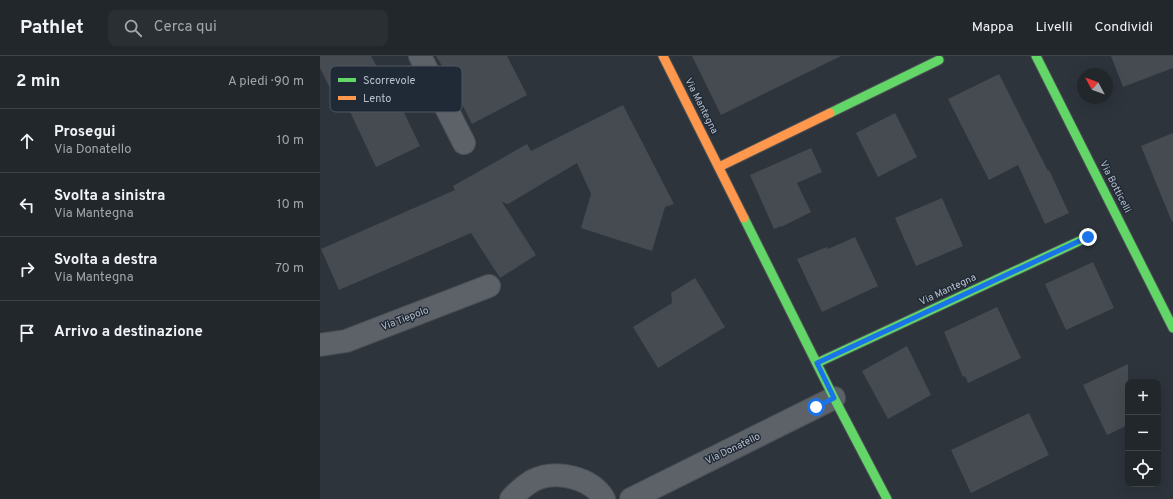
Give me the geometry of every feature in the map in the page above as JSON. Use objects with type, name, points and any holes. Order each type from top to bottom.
[{"type":"street","points":[[420,56],[425,66]]},
{"type":"street","name":"Via Mantegna","points":[[663,56],[834,398],[887,499]]},
{"type":"street","name":"Via Botticelli","points":[[1036,56],[1173,328]]},
{"type":"street","points":[[719,167],[939,60]]},
{"type":"street","points":[[448,112],[464,143]]},
{"type":"street","name":"Via Mantegna","points":[[817,363],[1088,237]]},
{"type":"street","name":"Via Tiepolo","points":[[320,345],[346,341],[489,286]]},
{"type":"street","name":"Via Donatello","points":[[631,499],[834,398]]},
{"type":"street","points":[[511,499],[518,491],[532,481],[546,476],[563,476],[578,479],[590,485],[601,494],[604,499]]},
{"type":"building","points":[[320,56],[371,56],[376,66],[330,66],[330,88],[320,68]]},
{"type":"building","points":[[436,56],[507,56],[527,95],[472,124],[462,104],[462,66],[442,66]]},
{"type":"building","points":[[692,56],[841,56],[721,115]]},
{"type":"building","points":[[1111,56],[1173,56],[1173,68],[1123,87]]},
{"type":"building","points":[[999,74],[1048,171],[1049,170],[1069,213],[1045,224],[1018,165],[989,180],[948,99]]},
{"type":"building","points":[[623,105],[674,204],[665,207],[652,251],[581,228],[591,194],[577,163],[508,204],[502,202],[536,255],[500,278],[471,233],[339,290],[321,249],[455,190],[453,186],[527,144],[531,151]]},
{"type":"building","points":[[350,112],[404,112],[420,146],[376,167]]},
{"type":"building","points":[[895,113],[917,157],[878,177],[856,133]]},
{"type":"building","points":[[1173,133],[1173,221],[1172,222],[1141,146]]},
{"type":"building","points":[[811,148],[822,172],[797,183],[811,212],[774,229],[750,175]]},
{"type":"building","points":[[942,198],[963,246],[916,266],[895,218]]},
{"type":"building","points":[[855,237],[878,286],[822,312],[797,259],[827,247],[828,249]]},
{"type":"building","points":[[1093,262],[1114,308],[1066,330],[1045,284]]},
{"type":"building","points":[[695,278],[725,327],[658,368],[633,327],[672,303],[671,293]]},
{"type":"building","points":[[997,307],[1021,358],[968,383],[965,376],[963,377],[944,332]]},
{"type":"building","points":[[907,346],[931,395],[888,419],[862,371]]},
{"type":"building","points":[[1128,364],[1128,379],[1125,379],[1125,426],[1107,435],[1083,385]]},
{"type":"building","points":[[1029,413],[1049,455],[971,493],[951,450]]},
{"type":"traffic: fast","points":[[1036,56],[1173,328]]},
{"type":"traffic: fast","points":[[830,113],[939,60]]},
{"type":"traffic: fast","points":[[744,218],[834,398],[887,499]]},
{"type":"traffic: fast","points":[[817,363],[1088,237]]},
{"type":"traffic: slow","points":[[663,56],[744,218]]},
{"type":"traffic: slow","points":[[719,167],[830,113]]},
{"type":"route","points":[[816,407],[834,398],[817,363],[1088,237]]}]
